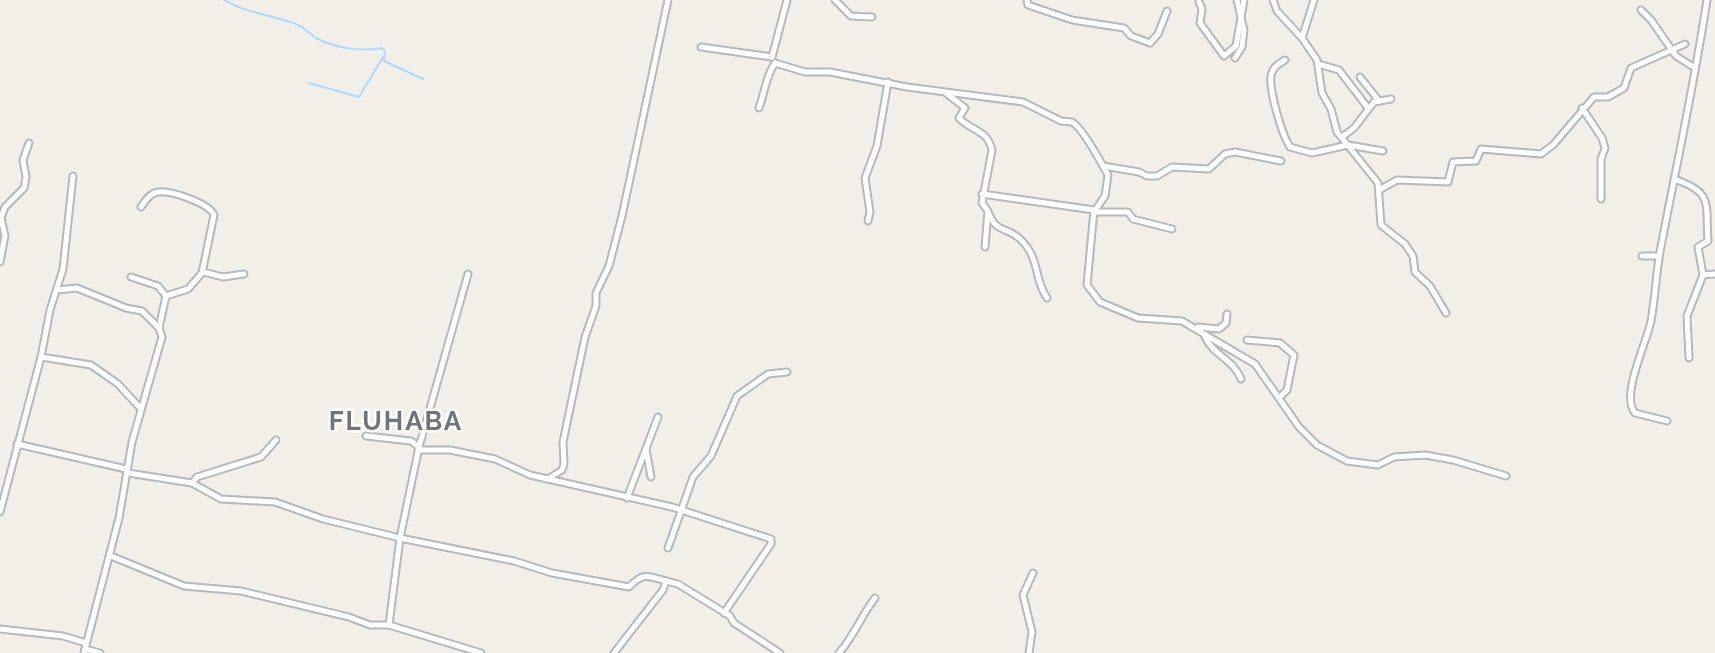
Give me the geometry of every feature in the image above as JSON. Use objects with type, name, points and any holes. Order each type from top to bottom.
[{"type":"street","points":[[548,479],[562,470],[564,464],[563,442],[585,337],[597,293],[609,266],[622,216],[667,0]]},
{"type":"street","points":[[759,108],[764,93],[764,80],[773,60],[787,0]]},
{"type":"street","points":[[835,0],[851,16],[872,17]]},
{"type":"street","points":[[1027,0],[1028,5],[1034,9],[1072,20],[1124,28],[1131,36],[1150,43],[1158,34],[1167,11]]},
{"type":"street","points":[[1234,58],[1244,42],[1237,0]]},
{"type":"street","points":[[1199,2],[1202,9],[1201,25],[1224,56],[1236,46],[1244,0]]},
{"type":"street","points":[[1273,0],[1277,11],[1303,38],[1318,64],[1322,93],[1331,109],[1337,132],[1373,175],[1379,190],[1381,225],[1405,244],[1413,256],[1415,272],[1430,286],[1446,313]]},
{"type":"street","points":[[1303,38],[1314,0]]},
{"type":"street","points":[[1667,421],[1635,413],[1631,408],[1637,363],[1651,322],[1659,257],[1685,138],[1707,0]]},
{"type":"street","points":[[1641,10],[1675,56],[1695,68]]},
{"type":"street","points":[[1379,190],[1397,180],[1448,182],[1453,162],[1476,161],[1481,149],[1541,154],[1553,145],[1594,97],[1608,97],[1624,88],[1628,72],[1640,62],[1685,44]]},
{"type":"street","points":[[701,47],[773,60],[805,72],[830,72],[946,93],[1023,102],[1061,121],[1072,122],[1089,140],[1095,158],[1108,176],[1107,187],[1094,212],[1087,285],[1100,302],[1138,318],[1182,321],[1255,364],[1300,427],[1317,445],[1347,461],[1378,465],[1394,457],[1425,455],[1506,476]]},
{"type":"street","points":[[1285,60],[1276,65],[1271,74],[1277,113],[1290,147],[1312,153],[1348,145],[1384,150]]},
{"type":"street","points":[[1318,64],[1339,69],[1368,108]]},
{"type":"street","points":[[1360,77],[1379,101]]},
{"type":"street","points":[[868,221],[870,212],[865,178],[877,146],[888,82]]},
{"type":"street","points":[[946,93],[964,106],[959,118],[962,122],[982,131],[990,143],[992,150],[982,203],[994,225],[1019,238],[1027,248],[1038,265],[1040,287],[1046,298]]},
{"type":"street","points":[[1342,137],[1354,128],[1368,108],[1379,101],[1391,99]]},
{"type":"street","points":[[1582,108],[1602,138],[1605,148],[1601,159],[1601,199]]},
{"type":"street","points":[[0,262],[5,236],[1,218],[5,207],[23,188],[26,177],[23,160],[29,143]]},
{"type":"street","points":[[1103,166],[1157,176],[1172,167],[1209,169],[1224,154],[1235,152],[1281,160]]},
{"type":"street","points":[[0,512],[65,257],[73,177]]},
{"type":"street","points":[[1674,179],[1691,184],[1706,196],[1713,214],[1706,228],[1707,240],[1698,247],[1703,275],[1687,316],[1689,358]]},
{"type":"street","points":[[141,207],[151,194],[160,191],[212,209],[214,221],[203,272],[188,289],[166,296]]},
{"type":"street","points":[[982,194],[1056,202],[1094,212],[1128,212],[1133,219],[1172,229]]},
{"type":"street","points":[[985,247],[988,211]]},
{"type":"street","points":[[1642,256],[1659,257]]},
{"type":"street","points":[[203,272],[223,277],[244,274]]},
{"type":"street","points":[[389,625],[396,587],[400,538],[418,448],[468,274]]},
{"type":"street","points":[[1703,275],[1715,274]]},
{"type":"street","points":[[131,277],[158,286],[166,296]]},
{"type":"street","points":[[57,290],[78,288],[126,308],[142,311],[159,328],[162,337],[141,409],[111,556],[85,648]]},
{"type":"street","points":[[159,328],[166,296]]},
{"type":"street","points":[[1192,326],[1219,329],[1226,323],[1227,314]]},
{"type":"street","points":[[1206,337],[1218,355],[1236,367],[1241,379]]},
{"type":"street","points":[[1247,340],[1280,344],[1289,348],[1294,355],[1287,390],[1280,397]]},
{"type":"street","points":[[41,356],[92,365],[118,384],[141,409]]},
{"type":"street","points":[[668,548],[696,471],[710,456],[737,396],[768,374],[787,372]]},
{"type":"street","points":[[627,498],[658,417]]},
{"type":"street","points":[[366,436],[411,441],[418,448],[450,450],[495,459],[530,475],[680,511],[772,541],[724,613]]},
{"type":"street","points":[[192,483],[197,477],[261,457],[276,440]]},
{"type":"street","points":[[17,444],[127,471],[192,483],[221,499],[275,502],[323,519],[514,561],[541,571],[589,581],[629,587],[637,577],[645,574],[678,584],[780,653]]},
{"type":"street","points":[[646,449],[651,477]]},
{"type":"street","points":[[111,556],[184,586],[242,591],[349,617],[370,625],[389,625],[481,653]]},
{"type":"street","points":[[1029,653],[1032,632],[1023,595],[1033,573]]},
{"type":"street","points":[[614,653],[663,590],[666,581]]},
{"type":"street","points":[[839,653],[851,639],[862,614],[875,598]]},
{"type":"street","points":[[0,629],[63,636],[100,653]]},
{"type":"waterway","points":[[224,0],[241,8],[296,24],[318,39],[333,45],[357,49],[381,48],[385,51],[384,61],[423,79]]},
{"type":"waterway","points":[[309,83],[359,97],[383,57]]},
{"type":"district","name":"FLUHABA","points":[[396,421]]}]
